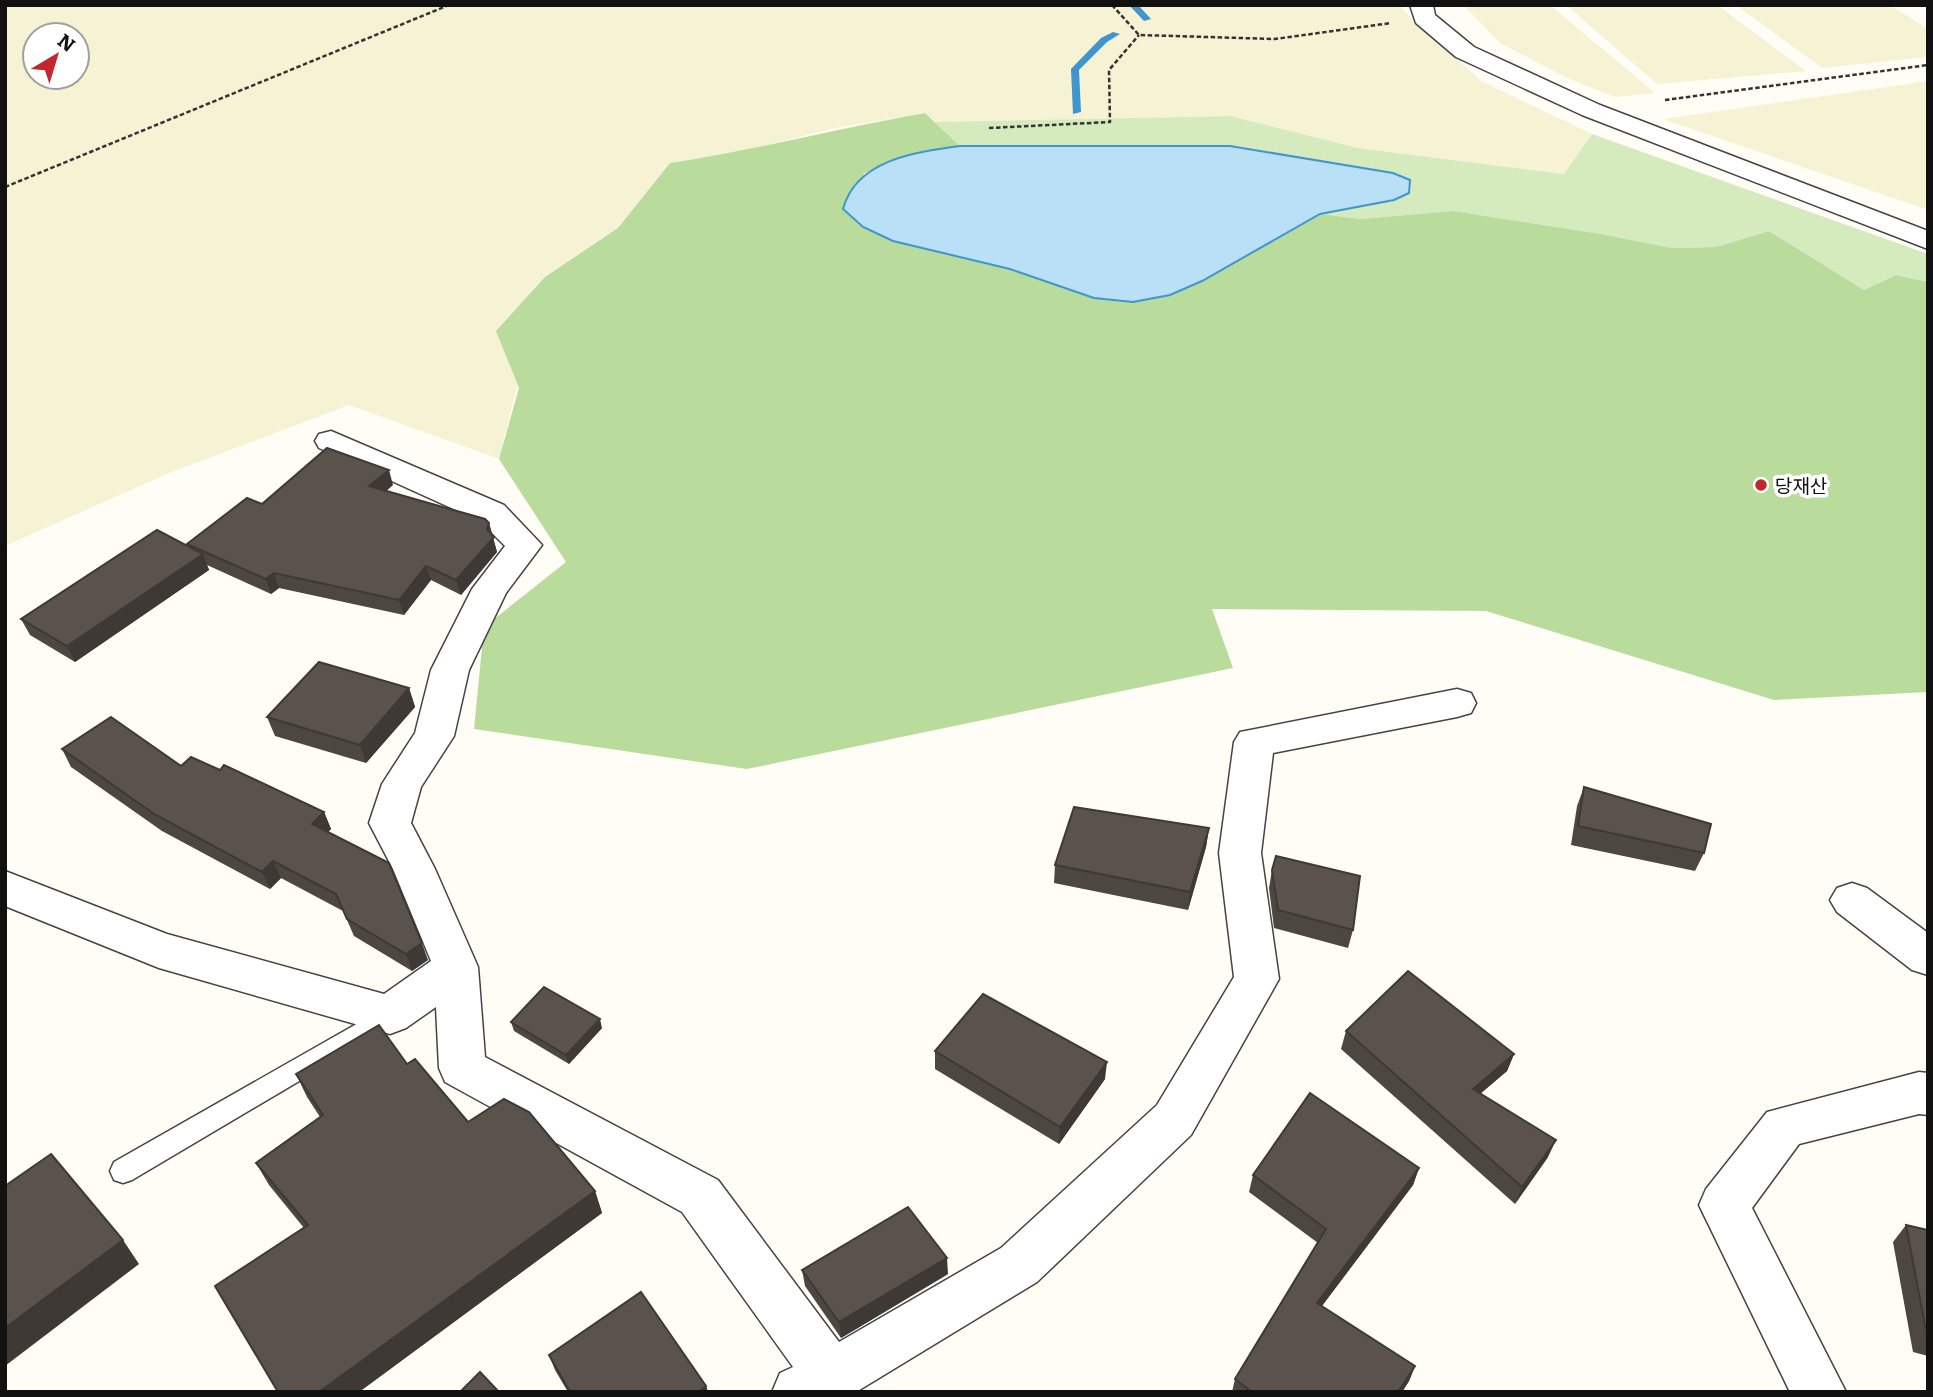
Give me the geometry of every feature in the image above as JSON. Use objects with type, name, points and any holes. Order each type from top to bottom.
[{"type":"street","points":[[1423,12],[1465,52],[1591,110],[1928,241]]},
{"type":"street","points":[[331,440],[492,513],[524,545],[490,589],[450,670],[434,736],[402,784],[390,823],[414,869],[456,967],[462,1068],[699,1196],[816,1384],[1019,1265],[1174,1120],[1257,979],[1240,853],[1254,742],[1457,703]]},
{"type":"street","points":[[5,888],[159,950],[390,1015],[456,967]]},
{"type":"street","points":[[1852,900],[1928,957]]},
{"type":"street","points":[[1819,1392],[1724,1205],[1784,1127],[1919,1093],[1928,1094]]},
{"type":"lane","points":[[123,1171],[390,1015]]},
{"type":"path","points":[[5,187],[449,5]]},
{"type":"path","points":[[1112,5],[1139,35],[1275,39],[1423,12]]},
{"type":"path","points":[[989,128],[1110,122],[1109,70],[1139,35]]},
{"type":"path","points":[[1591,110],[1928,65]]},
{"type":"shaded area","points":[[5,5],[1402,5],[1403,10],[1481,81],[1592,134],[1565,174],[1358,148],[1230,116],[935,122],[925,113],[830,129],[741,152],[670,163],[618,228],[545,277],[499,459],[349,405],[169,473],[5,546]]},
{"type":"shaded area","points":[[1463,5],[1550,5],[1655,93],[1615,97],[1567,78],[1500,43]]},
{"type":"shaded area","points":[[1566,5],[1717,5],[1806,71],[1657,84]]},
{"type":"shaded area","points":[[1736,5],[1890,5],[1928,29],[1928,57],[1822,68]]},
{"type":"shaded area","points":[[1928,81],[1928,210],[1663,119]]},
{"type":"green space","points":[[925,113],[960,146],[923,151],[863,174],[1010,269],[1094,298],[1133,302],[1170,295],[1202,281],[1321,214],[1361,219],[1453,211],[1672,248],[1716,247],[1769,231],[1864,290],[1896,275],[1928,282],[1928,692],[1774,700],[1486,611],[1212,609],[1233,668],[747,769],[474,729],[484,627],[566,562],[499,459],[519,388],[496,331],[545,277],[618,228],[670,163]]},
{"type":"green space","points":[[1230,116],[1358,148],[1564,174],[1592,134],[1928,254],[1928,282],[1896,275],[1864,290],[1769,231],[1716,247],[1672,248],[1453,211],[1361,219],[1321,214],[1394,200],[1410,180],[1393,173],[1230,146],[960,146],[935,122]]},
{"type":"water","points":[[960,146],[1230,146],[1393,173],[1410,180],[1409,193],[1394,200],[1320,214],[1202,281],[1170,295],[1133,302],[1094,298],[1010,269],[893,241],[863,227],[843,209],[850,192],[860,179],[874,169],[890,161],[925,151]]},
{"type":"building","points":[[327,448],[389,470],[369,486],[485,519],[489,523],[487,529],[494,537],[456,580],[426,566],[399,600],[274,573],[266,579],[187,544],[247,498],[262,504]]},
{"type":"building","points":[[157,530],[203,554],[67,646],[21,619]]},
{"type":"building","points":[[319,662],[409,688],[360,745],[267,717]]},
{"type":"building","points":[[111,717],[181,766],[191,757],[220,770],[224,765],[324,812],[312,824],[389,863],[422,943],[406,954],[347,919],[336,894],[273,861],[262,872],[154,814],[62,749]]},
{"type":"building","points":[[1584,787],[1711,824],[1704,853],[1578,826]]},
{"type":"building","points":[[1074,807],[1209,828],[1190,892],[1055,865]]},
{"type":"building","points":[[1276,856],[1360,876],[1353,930],[1278,910],[1272,870]]},
{"type":"building","points":[[1408,971],[1514,1054],[1473,1089],[1556,1140],[1522,1187],[1346,1031]]},
{"type":"building","points":[[544,987],[600,1019],[566,1055],[511,1022]]},
{"type":"building","points":[[983,994],[1107,1062],[1060,1127],[935,1051]]},
{"type":"building","points":[[379,1025],[407,1064],[415,1059],[468,1122],[504,1099],[529,1112],[595,1191],[319,1392],[278,1392],[215,1286],[308,1225],[256,1163],[323,1115],[296,1074]]},
{"type":"building","points":[[1310,1093],[1419,1168],[1317,1303],[1415,1366],[1398,1392],[1252,1392],[1235,1379],[1326,1229],[1253,1175]]},
{"type":"building","points":[[51,1154],[123,1240],[5,1328],[5,1186]]},
{"type":"building","points":[[908,1207],[947,1258],[839,1322],[802,1270]]},
{"type":"building","points":[[1906,1225],[1928,1230],[1928,1336],[1927,1336]]},
{"type":"building","points":[[641,1292],[706,1386],[698,1392],[570,1392],[549,1355]]},
{"type":"building","points":[[480,1372],[499,1392],[460,1392]]},
{"type":"waterway","points":[[1133,5],[1147,19]]},
{"type":"waterway","points":[[1076,112],[1075,69],[1104,40],[1116,34]]},
{"type":"waterway","points":[[1075,146],[1076,135]]},
{"type":"place","name":"당재산","points":[[1761,485]]}]
